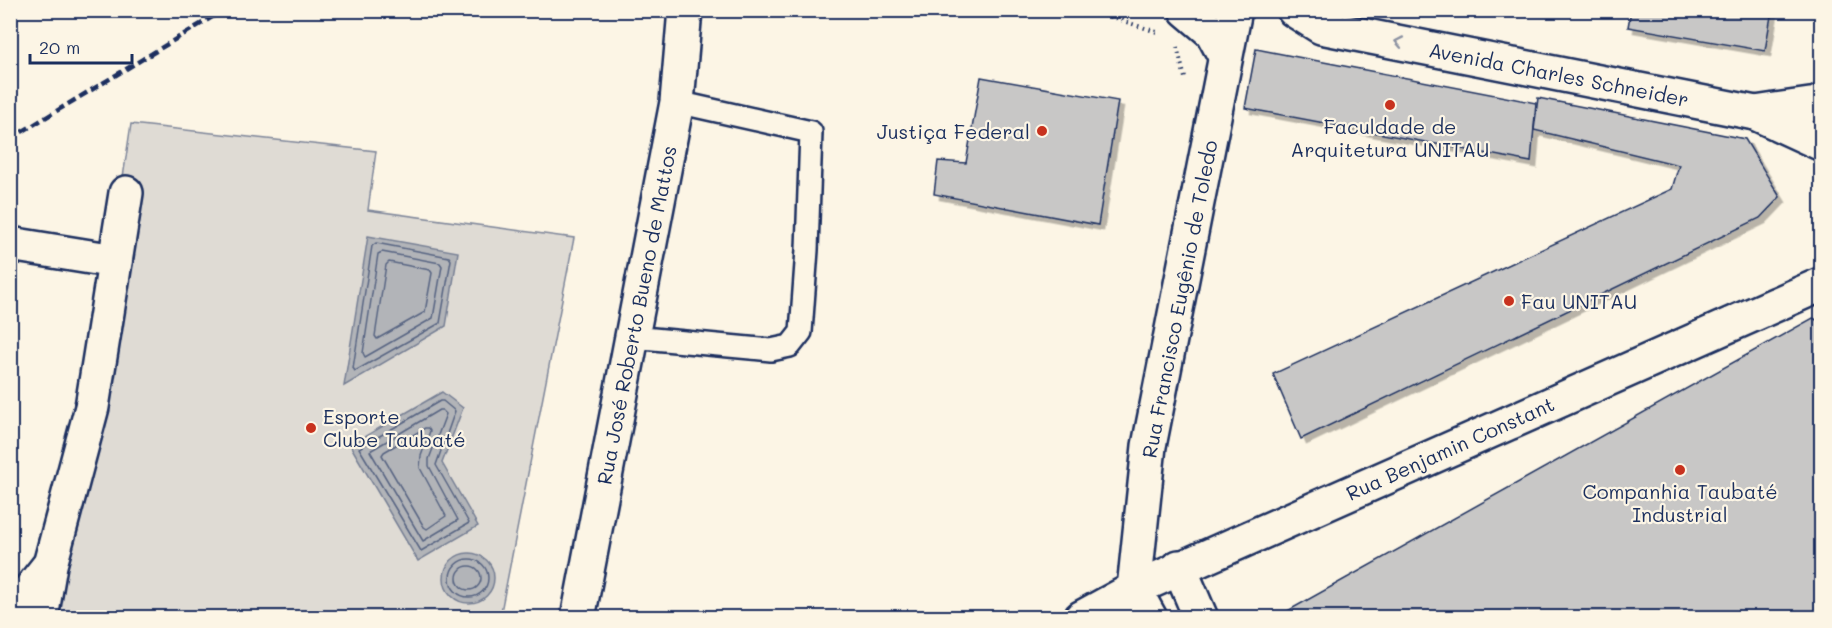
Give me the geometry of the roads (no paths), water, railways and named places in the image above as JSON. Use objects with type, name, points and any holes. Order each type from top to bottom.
[{"type":"main road","name":"Rua José Roberto Bueno de Mattos","points":[[578,618],[677,102],[685,10]]},
{"type":"main road","points":[[1186,10],[1212,32],[1225,56]]},
{"type":"main road","name":"Rua Francisco Eugênio de Toledo","points":[[1134,589],[1149,446],[1235,10]]},
{"type":"main road","name":"Avenida Charles Schneider","points":[[1294,10],[1320,27],[1755,113],[1821,144]]},
{"type":"main road","points":[[1755,113],[1817,104],[1821,101]]},
{"type":"main road","points":[[41,618],[50,565],[92,407],[126,193]]},
{"type":"main road","points":[[10,244],[115,261]]},
{"type":"main road","name":"Rua Benjamin Constant","points":[[1081,618],[1179,567],[1821,284]]},
{"type":"main road","points":[[1142,528],[1179,567],[1201,618]]},
{"type":"main road","points":[[10,615],[50,565]]},
{"type":"main road","points":[[1134,589],[1150,618]]},
{"type":"lane","points":[[632,337],[771,350],[790,346],[801,332],[807,250],[811,132],[677,102]]},
{"type":"water","points":[[368,236],[458,252],[446,326],[344,386]]},
{"type":"water","points":[[442,392],[463,408],[442,463],[478,526],[418,561],[350,445]]},
{"type":"water","points":[[464,553],[474,553],[487,560],[494,573],[494,583],[487,596],[474,603],[464,603],[455,599],[448,592],[444,583],[444,573],[448,564],[455,557]]},
{"type":"railway","points":[[10,139],[224,10]]},
{"type":"place","name":"Faculdade de Arquitetura UNITAU","points":[[1390,105]]},
{"type":"place","name":"Justiça Federal","points":[[1042,131]]},
{"type":"place","name":"Fau UNITAU","points":[[1509,301]]},
{"type":"place","name":"Esporte Clube Taubaté","points":[[311,428]]},
{"type":"place","name":"Companhia Taubaté Industrial","points":[[1680,470]]}]
